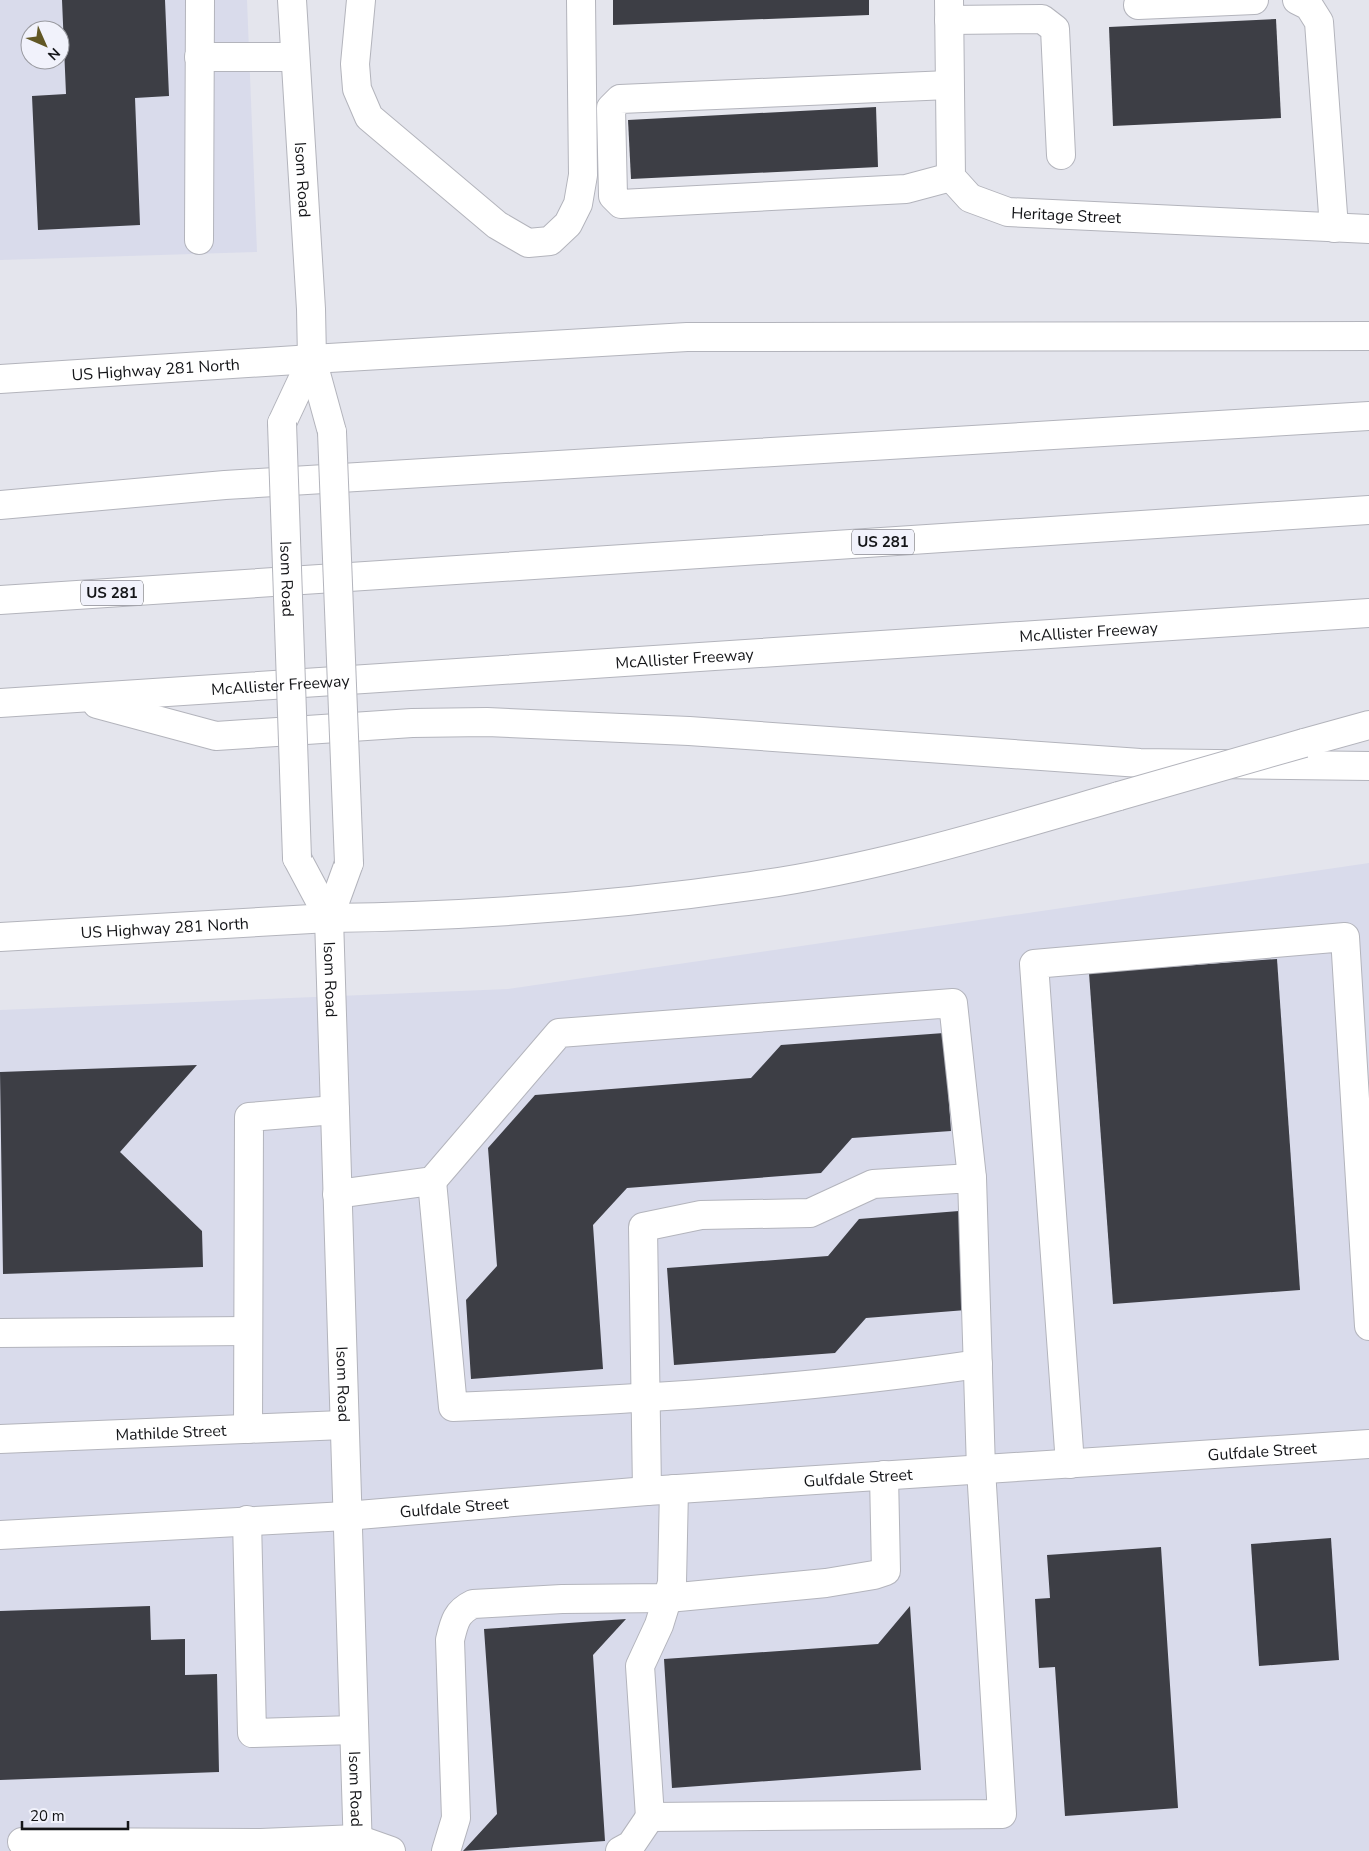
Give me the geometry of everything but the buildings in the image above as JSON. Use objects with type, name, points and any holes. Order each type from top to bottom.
[{"type":"main road","points":[[199,240],[200,0]]},
{"type":"main road","name":"Isom Road","points":[[292,0],[294,58],[311,309],[312,359],[332,432],[350,863],[329,918],[343,1425],[358,1845]]},
{"type":"main road","points":[[361,0],[355,64],[357,89],[369,117],[497,225],[528,243],[550,241],[568,224],[578,204],[583,175],[581,0]]},
{"type":"main road","points":[[1138,5],[1254,0]]},
{"type":"main road","points":[[1297,0],[1310,6],[1319,22],[1334,228]]},
{"type":"main road","points":[[949,84],[620,99],[611,108],[613,196],[621,204],[906,189],[951,177],[949,10],[1042,19],[1056,29],[1061,155]]},
{"type":"main road","points":[[200,57],[294,58]]},
{"type":"main road","name":"Heritage Street","points":[[951,177],[970,198],[1008,212],[1369,229]]},
{"type":"main road","name":"US Highway 281 North","points":[[0,379],[687,337],[1369,336]]},
{"type":"main road","name":"Isom Road","points":[[312,359],[282,423],[297,858],[329,918]]},
{"type":"main road","points":[[0,505],[225,485],[1369,416]]},
{"type":"main road","name":"US 281","points":[[0,600],[1369,510]]},
{"type":"main road","name":"McAllister Freeway","points":[[0,703],[1369,614]]},
{"type":"main road","points":[[72,698],[216,736],[412,723],[487,722],[689,731],[1140,763],[1369,766]]},
{"type":"main road","name":"US Highway 281 North","points":[[0,937],[558,907],[752,886],[918,851],[1369,725]]},
{"type":"main road","points":[[1070,1464],[1034,964],[1345,937],[1369,1326]]},
{"type":"main road","points":[[337,1194],[432,1181],[559,1033],[953,1003],[972,1178],[981,1469],[1002,1814],[650,1817]]},
{"type":"main road","points":[[248,1429],[248,1117],[335,1110]]},
{"type":"main road","points":[[647,1491],[643,1228],[701,1215],[810,1212],[873,1184],[972,1178]]},
{"type":"main road","points":[[432,1181],[453,1407],[646,1399],[882,1378],[978,1364]]},
{"type":"main road","points":[[0,1333],[248,1331]]},
{"type":"main road","name":"Mathilde Street","points":[[0,1439],[343,1425]]},
{"type":"main road","name":"Gulfdale Street","points":[[0,1535],[193,1526],[247,1520],[346,1516],[674,1489],[1369,1444]]},
{"type":"main road","points":[[446,1851],[456,1818],[450,1640],[456,1617],[464,1608],[473,1604],[668,1598],[826,1583],[874,1575],[886,1571],[884,1475]]},
{"type":"main road","points":[[620,1851],[631,1845],[650,1817],[640,1666],[659,1625],[672,1583],[674,1489]]},
{"type":"main road","points":[[247,1520],[252,1733],[354,1730]]},
{"type":"main road","points":[[22,1842],[261,1847],[358,1845],[391,1851]]},
{"type":"shaded area","points":[[0,0],[247,0],[257,252],[0,260]]},
{"type":"shaded area","points":[[1369,863],[1369,1851],[0,1851],[0,1010],[508,989]]}]
